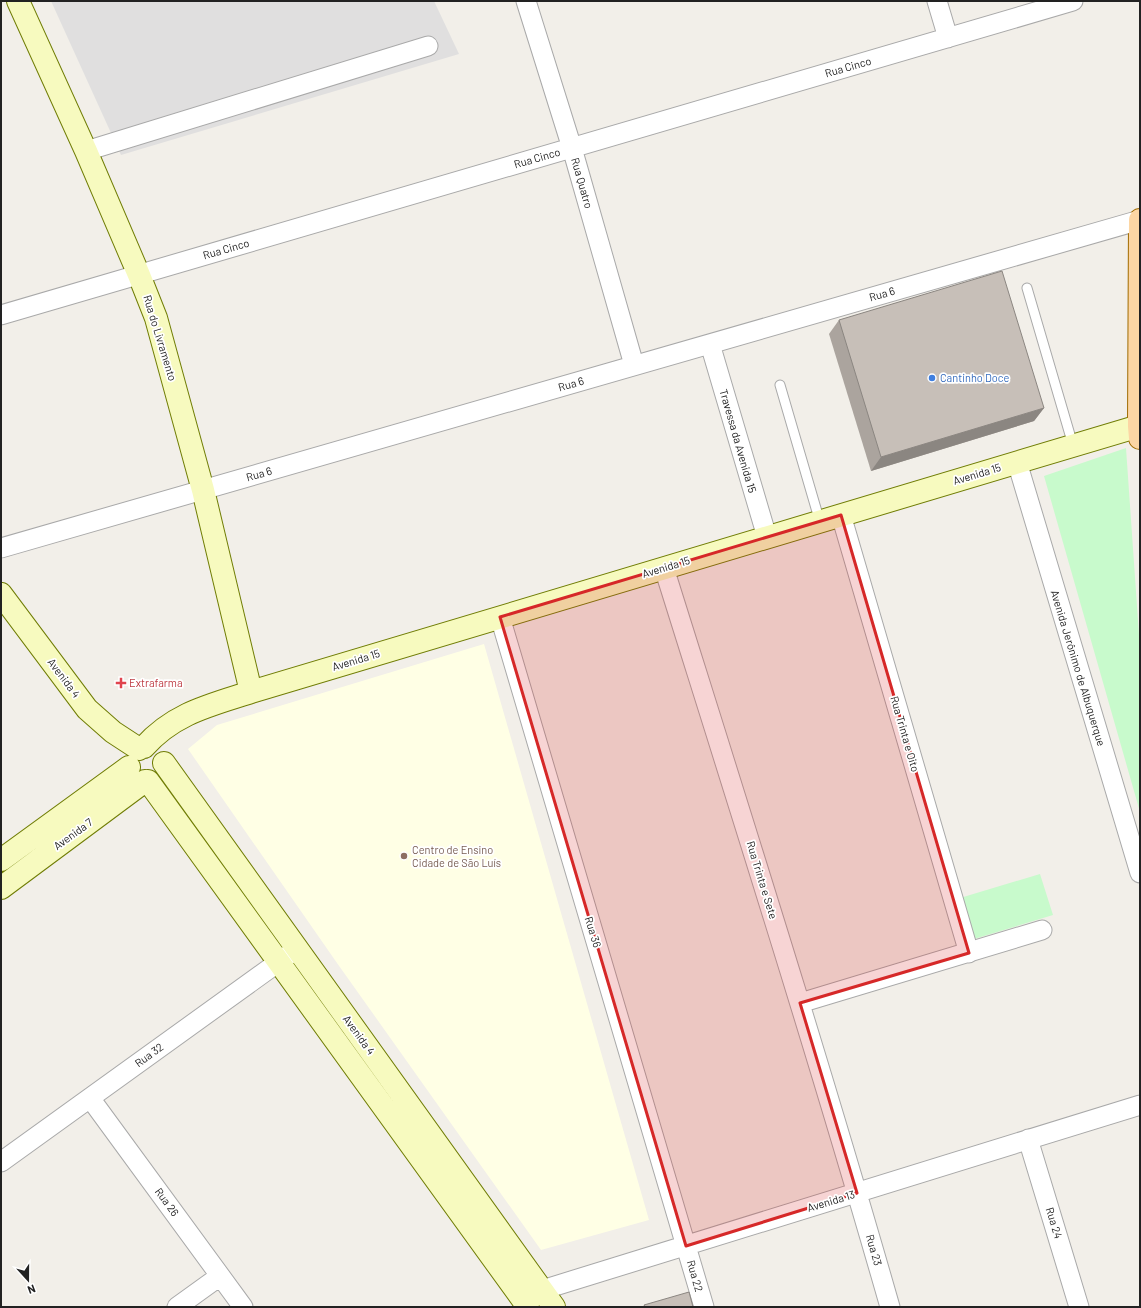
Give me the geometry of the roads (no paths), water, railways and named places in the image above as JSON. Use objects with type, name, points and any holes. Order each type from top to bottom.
[{"type":"main road","name":"Rua do Livramento","points":[[18,1],[86,151],[156,318],[202,490],[251,692]]},
{"type":"main road","points":[[1139,432],[1140,220]]},
{"type":"main road","name":"Avenida 15","points":[[148,756],[163,729],[177,719],[194,710],[1017,462],[1073,446],[1139,432]]},
{"type":"main road","name":"Avenida 4","points":[[1,594],[87,709],[113,732],[148,756],[298,949],[548,1298]]},
{"type":"main road","name":"Avenida 7","points":[[1,860],[148,756],[163,768],[161,774],[157,778],[146,781],[1,888]]},
{"type":"main road","name":"Avenida 4","points":[[146,781],[526,1304]]},
{"type":"street","name":"Rua Quatro","points":[[526,1],[572,148],[634,365]]},
{"type":"street","points":[[937,1],[948,38]]},
{"type":"street","name":"Rua Cinco","points":[[1,315],[1074,1]]},
{"type":"street","points":[[86,151],[428,46]]},
{"type":"street","name":"Rua 6","points":[[1,548],[1140,220]]},
{"type":"street","name":"Travessa da Avenida 15","points":[[710,344],[767,537]]},
{"type":"street","name":"Avenida Jerônimo de Albuquerque","points":[[1017,462],[1140,873]]},
{"type":"street","name":"Rua Trinta e Oito","points":[[841,515],[968,953]]},
{"type":"street","name":"Rua Trinta e Sete","points":[[664,568],[800,1003],[857,1192]]},
{"type":"street","name":"Rua 36","points":[[500,617],[686,1246]]},
{"type":"street","points":[[800,1003],[1042,930]]},
{"type":"street","name":"Rua 32","points":[[1,1162],[298,949]]},
{"type":"street","name":"Rua 26","points":[[90,1098],[243,1307]]},
{"type":"street","name":"Avenida 13","points":[[526,1304],[548,1298],[686,1246],[1140,1105]]},
{"type":"street","name":"Rua 24","points":[[1028,1139],[1079,1307]]},
{"type":"street","name":"Rua 23","points":[[857,1192],[890,1307]]},
{"type":"street","name":"Rua 22","points":[[686,1246],[704,1307]]},
{"type":"street","points":[[177,1307],[220,1276]]},
{"type":"lane","points":[[1027,288],[1073,446]]},
{"type":"lane","points":[[780,385],[820,522]]},
{"type":"place","name":"Cantinho Doce","points":[[932,378]]},
{"type":"place","name":"Extrafarma","points":[[121,683]]},
{"type":"place","name":"Centro de Ensino Cidade de São Luís","points":[[404,856]]}]
